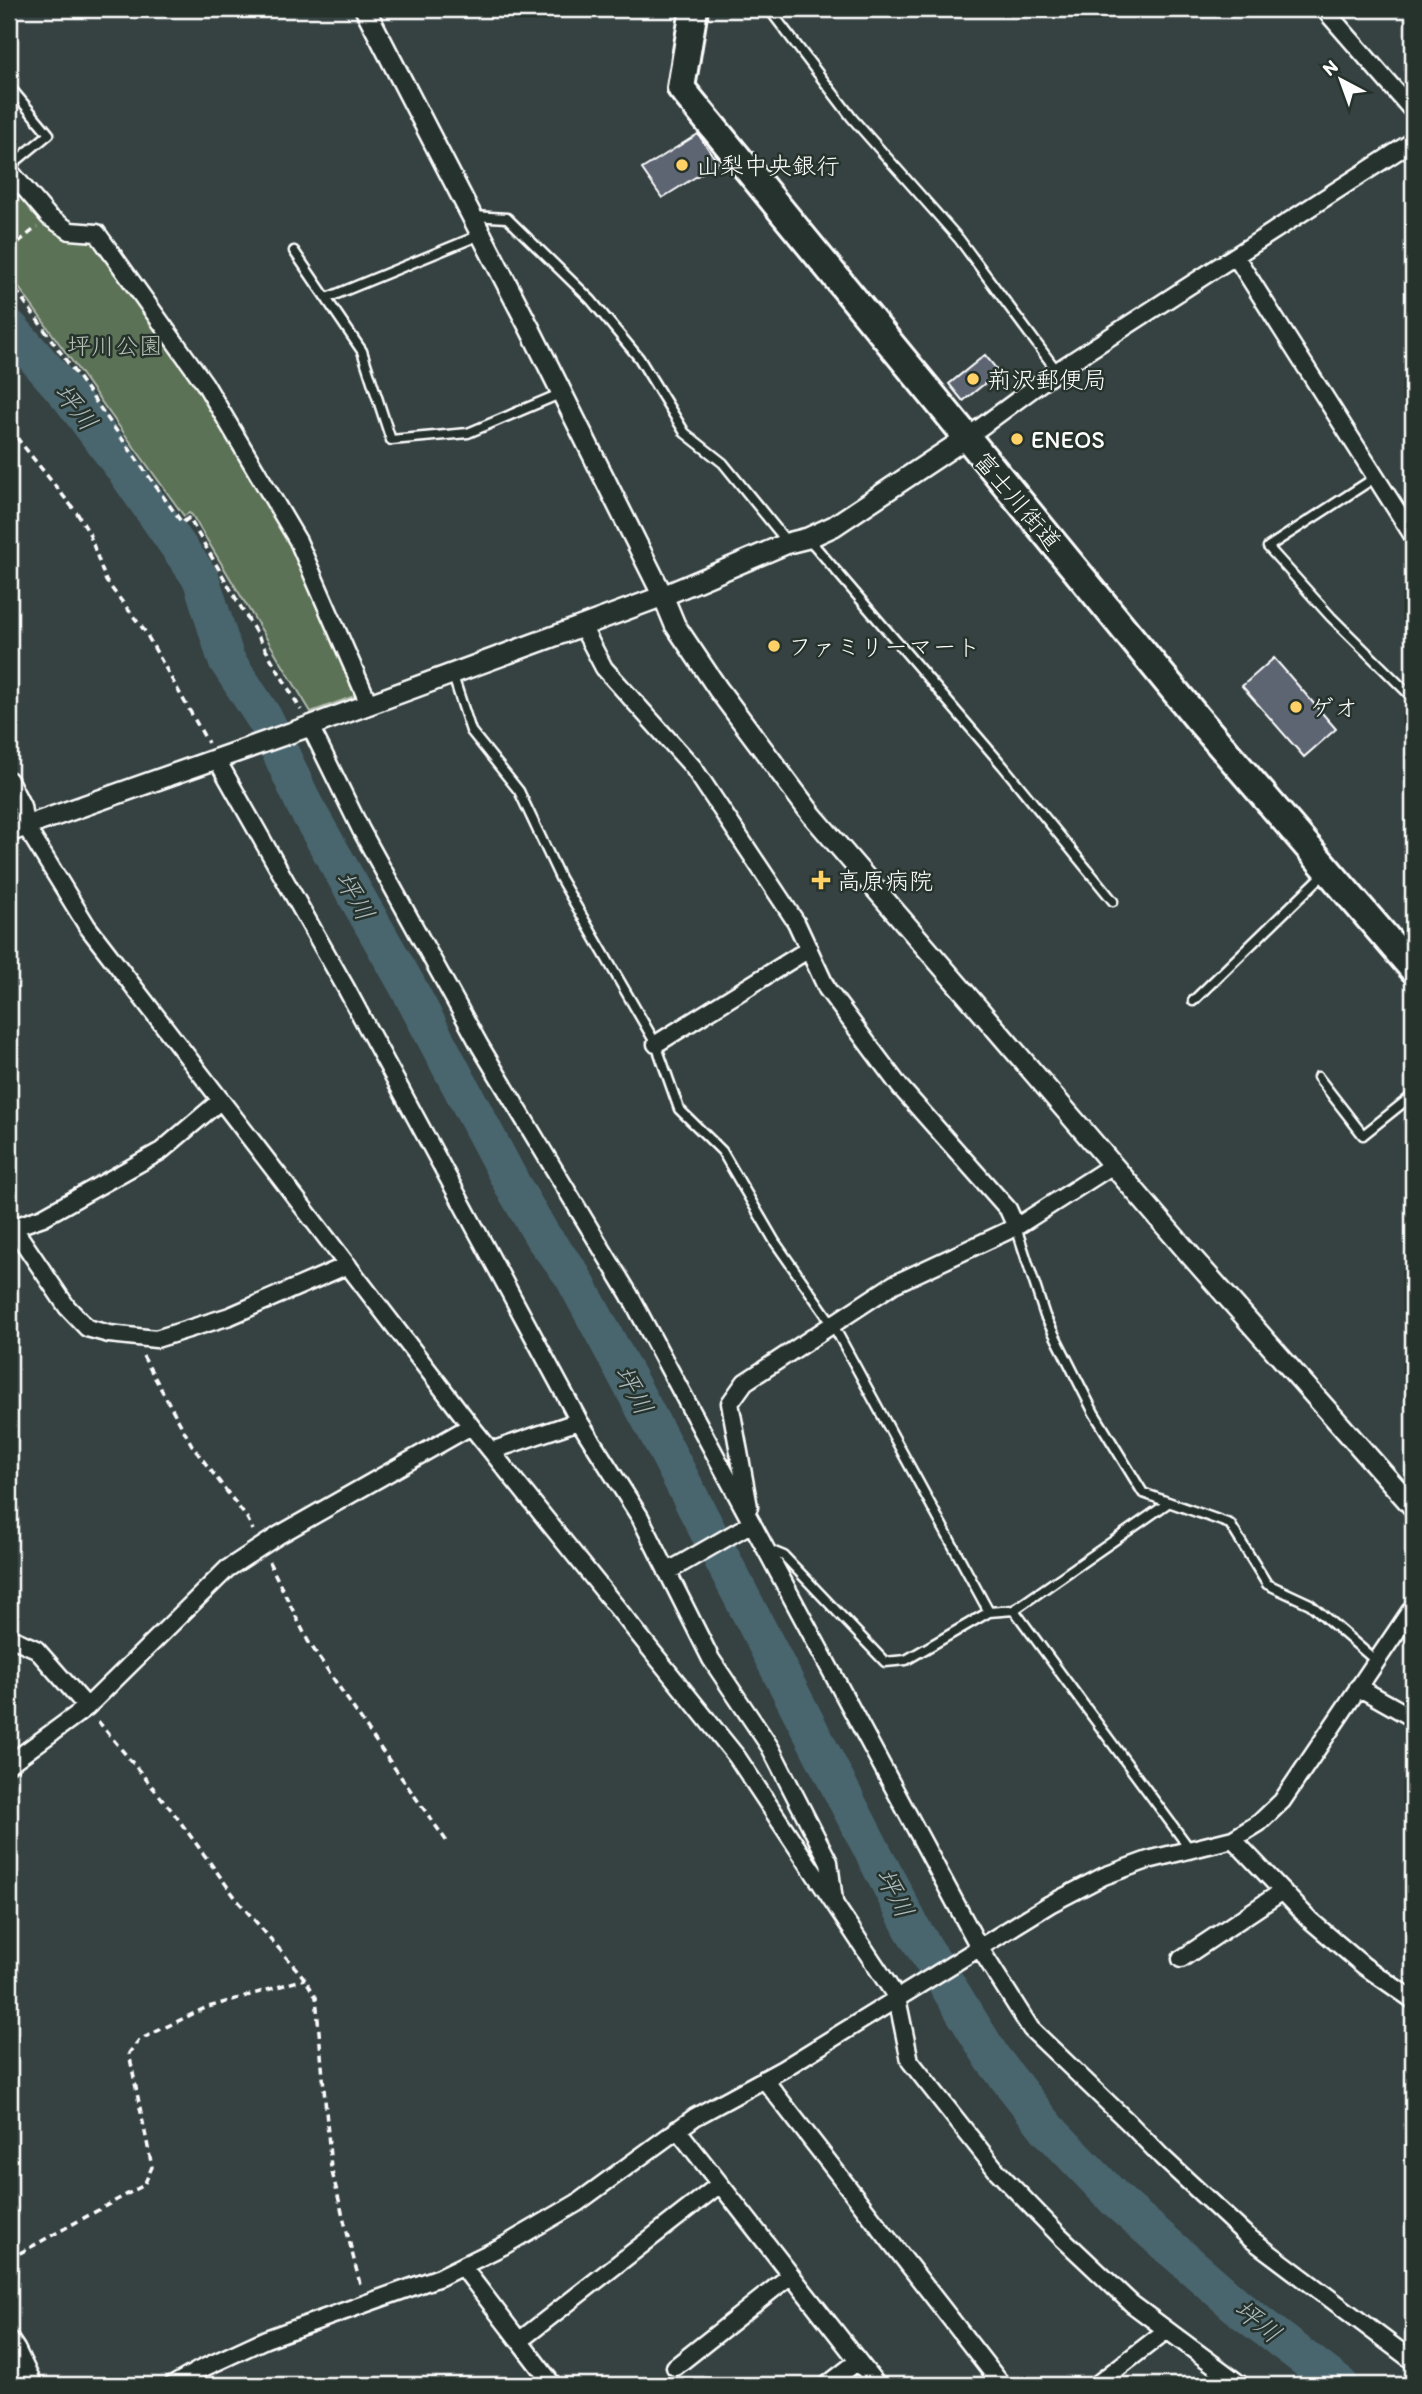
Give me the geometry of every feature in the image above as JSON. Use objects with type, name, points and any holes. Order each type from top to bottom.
[{"type":"main road","name":"富士川街道","points":[[694,9],[681,88],[1197,718],[1413,969]]},
{"type":"street","points":[[365,9],[562,393],[675,625],[711,678],[812,816],[1413,1507]]},
{"type":"street","points":[[1324,9],[1413,111]]},
{"type":"street","points":[[14,828],[305,728],[582,626],[834,526],[966,438],[1058,371],[1413,141]]},
{"type":"street","points":[[9,169],[49,217],[70,231],[97,233],[205,384],[298,541],[369,704]]},
{"type":"street","points":[[1236,257],[1413,536]]},
{"type":"street","points":[[582,626],[604,668],[693,767],[796,922],[827,989],[901,1087],[1008,1209],[1016,1227]]},
{"type":"street","points":[[305,728],[481,1046],[629,1294],[747,1527],[767,1549],[974,1951],[1031,2029],[1162,2157],[1247,2236],[1413,2361]]},
{"type":"street","points":[[221,756],[579,1421],[673,1568],[711,1660],[770,1747],[829,1861],[835,1907]]},
{"type":"street","points":[[9,780],[22,806],[14,828]]},
{"type":"street","points":[[14,828],[471,1426],[737,1757],[897,1998],[910,2061],[997,2171],[1123,2295],[1241,2385]]},
{"type":"street","points":[[656,1044],[809,949]]},
{"type":"street","points":[[221,1100],[162,1151],[43,1217],[10,1227],[67,1307],[87,1328],[109,1334],[156,1339],[230,1316],[348,1265]]},
{"type":"street","points":[[747,1527],[730,1403],[745,1382],[894,1284],[1016,1227],[1113,1165]]},
{"type":"street","points":[[491,1451],[579,1421]]},
{"type":"street","points":[[9,1764],[87,1707],[227,1569],[471,1426]]},
{"type":"street","points":[[673,1568],[747,1527]]},
{"type":"street","points":[[173,2385],[266,2339],[440,2277],[505,2245],[577,2203],[695,2117],[764,2079],[1050,1905],[1104,1875],[1148,1860],[1233,1839],[1259,1824],[1282,1801],[1413,1607]]},
{"type":"street","points":[[9,1636],[36,1649],[87,1707]]},
{"type":"street","points":[[1358,1687],[1413,1718]]},
{"type":"street","points":[[1233,1839],[1310,1920],[1364,1966],[1413,2000]]},
{"type":"street","points":[[1181,1959],[1283,1891]]},
{"type":"street","points":[[764,2079],[1002,2385]]},
{"type":"street","points":[[677,2129],[877,2385]]},
{"type":"street","points":[[519,2341],[720,2184]]},
{"type":"street","points":[[462,2266],[553,2385]]},
{"type":"street","points":[[675,2367],[791,2275]]},
{"type":"street","points":[[1096,2385],[1167,2330]]},
{"type":"street","points":[[9,2341],[32,2385]]},
{"type":"street","points":[[827,2385],[858,2361]]},
{"type":"lane","points":[[769,9],[852,118],[959,239],[1058,371]]},
{"type":"lane","points":[[9,86],[49,134],[9,169]]},
{"type":"lane","points":[[471,215],[507,218],[591,300],[639,358],[685,433],[723,463],[788,543]]},
{"type":"lane","points":[[327,298],[480,235]]},
{"type":"lane","points":[[294,251],[362,351],[391,440],[468,433],[562,393]]},
{"type":"lane","points":[[1376,477],[1268,547],[1331,617],[1413,698]]},
{"type":"lane","points":[[808,538],[1003,766],[1113,901]]},
{"type":"lane","points":[[452,673],[471,731],[519,791],[560,878],[656,1044],[678,1109],[722,1151],[775,1242],[833,1325],[989,1612]]},
{"type":"lane","points":[[1193,1001],[1328,870]]},
{"type":"lane","points":[[1318,1077],[1363,1135],[1413,1095]]},
{"type":"lane","points":[[1016,1227],[1045,1316],[1094,1413],[1143,1493],[1230,1524],[1267,1584],[1310,1604],[1376,1661]]},
{"type":"lane","points":[[767,1549],[785,1556],[885,1662],[906,1660],[989,1612],[1014,1610],[1168,1503]]},
{"type":"lane","points":[[1014,1610],[1190,1849]]},
{"type":"path","points":[[9,250],[49,217]]},
{"type":"path","points":[[9,281],[182,523],[189,518],[305,728]]},
{"type":"path","points":[[9,428],[78,513],[89,534],[106,581],[144,630],[221,756]]},
{"type":"path","points":[[132,1336],[193,1447],[247,1518],[308,1640],[448,1843]]},
{"type":"path","points":[[87,1707],[173,1812],[238,1902],[305,1979],[316,1997],[331,2168],[366,2303]]},
{"type":"path","points":[[9,2259],[144,2185],[152,2166],[128,2053],[139,2040],[205,2008],[305,1979]]},
{"type":"green space","name":"坪川公園","points":[[9,175],[45,216],[53,231],[96,243],[199,385],[294,542],[360,694],[311,712],[192,515],[189,513],[184,516],[9,274]]},
{"type":"building","points":[[698,134],[718,163],[662,198],[642,169]]},
{"type":"building","points":[[985,355],[999,372],[963,401],[949,384]]},
{"type":"building","points":[[1274,658],[1336,729],[1304,757],[1242,686]]},
{"type":"waterway","name":"坪川","points":[[9,327],[70,397],[201,579],[226,659],[266,721],[305,806],[407,985],[512,1184],[543,1237],[572,1275],[662,1442],[912,1928],[993,2059],[1048,2129],[1117,2201],[1244,2312],[1340,2385]]},
{"type":"place","name":"山梨中央銀行","points":[[682,165]]},
{"type":"place","name":"荊沢郵便局","points":[[973,379]]},
{"type":"place","name":"ENEOS","points":[[1017,439]]},
{"type":"place","name":"ファミリーマート","points":[[774,646]]},
{"type":"place","name":"ゲオ","points":[[1296,707]]},
{"type":"place","name":"高原病院","points":[[821,880]]}]
